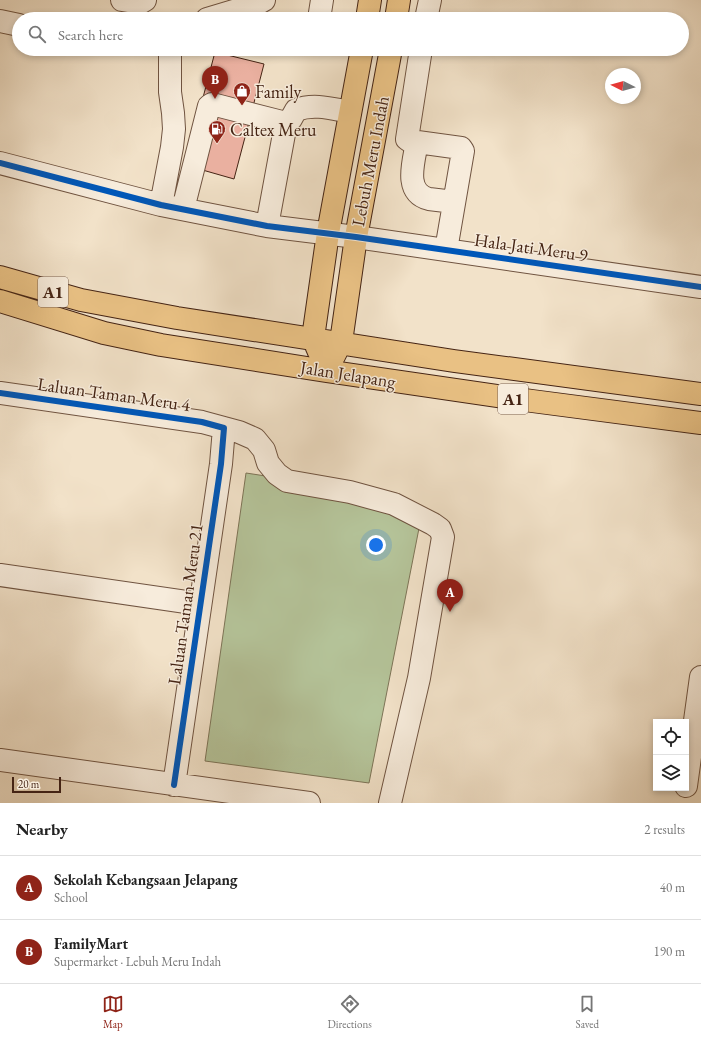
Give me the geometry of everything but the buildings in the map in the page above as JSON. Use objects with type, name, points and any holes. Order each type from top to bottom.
[{"type":"main road","points":[[368,12],[370,0]]},
{"type":"main road","points":[[397,12],[399,0]]},
{"type":"main road","name":"Lebuh Meru Indah","points":[[326,371],[313,338],[328,234],[361,56]]},
{"type":"main road","name":"Lebuh Meru Indah","points":[[326,371],[341,342],[356,237],[390,56]]},
{"type":"main road","name":"Jalan Jelapang","points":[[0,276],[81,300],[177,318],[341,342],[454,361],[701,394]]},
{"type":"main road","name":"Jalan Jelapang","points":[[0,301],[104,333],[161,345],[532,401],[701,423]]},
{"type":"main road","points":[[346,305],[355,328],[375,348]]},
{"type":"main road","points":[[677,391],[701,398]]},
{"type":"street","points":[[122,0],[140,3],[145,0]]},
{"type":"street","points":[[230,12],[257,4],[264,0]]},
{"type":"street","points":[[320,12],[322,0]]},
{"type":"street","points":[[427,12],[430,0]]},
{"type":"street","points":[[0,21],[12,23]]},
{"type":"street","points":[[160,205],[172,147],[174,129],[165,56]]},
{"type":"street","points":[[420,56],[406,136],[409,141],[462,149],[446,250]]},
{"type":"street","points":[[183,209],[209,106],[212,104],[286,123]]},
{"type":"street","points":[[267,226],[286,123],[291,119],[296,110],[303,107],[314,106],[350,112]]},
{"type":"street","points":[[417,142],[412,175],[413,187],[421,196],[454,202]]},
{"type":"street","name":"Hala Jati Meru 9","points":[[0,163],[160,205],[267,226],[356,237],[701,287]]},
{"type":"street","name":"Laluan Taman Meru 4","points":[[0,393],[202,422],[239,432],[255,439],[264,450],[268,463],[277,474],[287,480],[350,492],[394,504],[440,529],[443,537],[419,678],[390,803]]},
{"type":"street","name":"Laluan Taman Meru 21","points":[[174,784],[221,464],[224,428]]},
{"type":"street","points":[[0,575],[200,604]]},
{"type":"street","points":[[684,803],[690,779],[701,677]]},
{"type":"street","points":[[0,760],[309,803]]},
{"type":"green space","points":[[246,473],[390,495],[422,513],[369,783],[205,761]]},
{"type":"cycle path","points":[[0,163],[161,205],[267,226],[356,237],[701,287]]},
{"type":"cycle path","points":[[0,393],[202,422],[224,428],[221,464],[174,785]]},
{"type":"place","name":"FamilyMart","points":[[215,99]]},
{"type":"place","name":"Family","points":[[242,106]]},
{"type":"place","name":"Caltex Meru","points":[[217,144]]},
{"type":"place","name":"Sekolah Kebangsaan Jelapang","points":[[450,612]]}]
